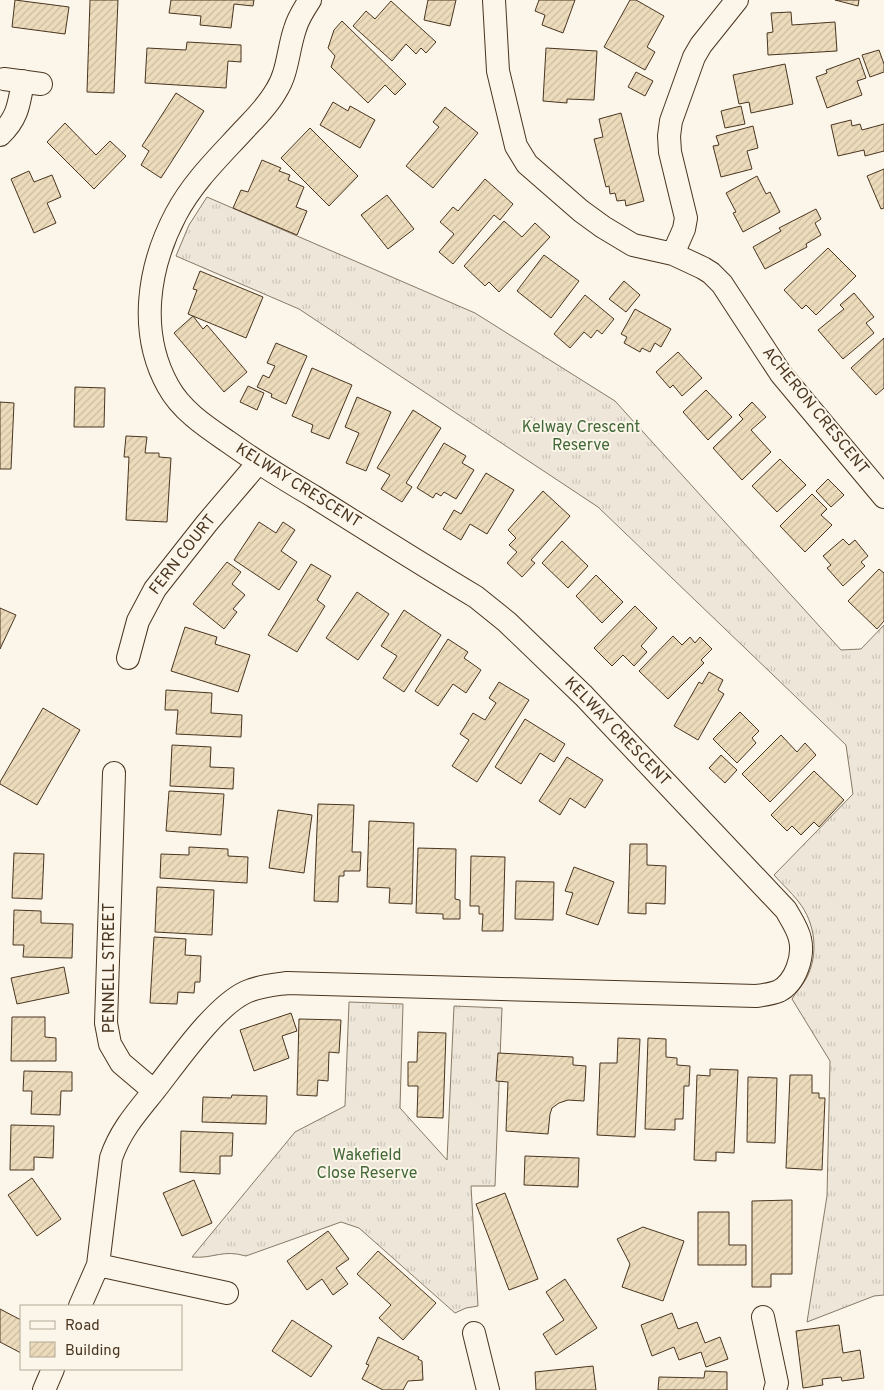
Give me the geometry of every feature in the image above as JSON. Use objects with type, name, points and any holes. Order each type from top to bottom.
[{"type":"street","name":"KELWAY CRESCENT","points":[[154,1090],[210,1020],[228,1003],[245,992],[264,986],[288,983],[756,996],[770,994],[786,986],[792,979],[800,959],[800,938],[786,910],[584,696],[507,622],[476,597],[258,463],[199,421],[168,388],[156,363],[150,336],[149,308],[157,262],[167,234],[176,214],[199,178],[266,106],[278,90],[295,29],[301,14],[310,0]]},
{"type":"street","name":"ACHERON CRESCENT","points":[[494,0],[498,71],[512,134],[521,156],[581,211],[603,226],[633,245],[673,254],[703,268],[722,284],[781,374],[884,497]]},
{"type":"street","points":[[673,254],[684,229],[686,218],[670,152],[668,136],[671,121],[694,57],[701,45],[737,0]]},
{"type":"street","points":[[0,135],[14,120],[22,81]]},
{"type":"street","name":"FERN COURT","points":[[128,658],[138,620],[155,589],[207,523],[258,463]]},
{"type":"street","name":"PENNELL STREET","points":[[114,773],[106,1023],[110,1044],[121,1062],[154,1090]]},
{"type":"street","points":[[80,1305],[98,1265],[111,1158],[117,1141],[125,1128],[154,1090]]},
{"type":"street","points":[[98,1265],[227,1293]]},
{"type":"street","points":[[763,1317],[777,1383],[775,1390]]},
{"type":"street","points":[[474,1333],[488,1390]]},
{"type":"street","points":[[44,1390],[53,1370]]},
{"type":"green space","name":"Kelway Crescent Reserve","points":[[207,197],[475,313],[615,401],[841,650],[861,649],[884,625],[884,1295],[874,1296],[807,1322],[827,1196],[830,1061],[792,999],[804,982],[813,960],[814,939],[809,919],[798,901],[774,875],[853,794],[846,745],[598,507],[299,309],[176,256],[189,225]]},
{"type":"green space","name":"Wakefield Close Reserve","points":[[349,1002],[403,1004],[400,1108],[447,1160],[454,1006],[502,1008],[495,1186],[471,1186],[478,1306],[466,1308],[455,1313],[359,1228],[341,1222],[246,1256],[231,1253],[192,1257],[295,1132],[345,1106]]},
{"type":"building","points":[[15,0],[69,7],[65,34],[12,27]]},
{"type":"building","points":[[90,0],[118,0],[114,93],[87,92]]},
{"type":"building","points":[[171,0],[254,0],[253,6],[234,4],[231,28],[200,25],[201,16],[169,13]]},
{"type":"building","points":[[428,0],[456,0],[450,26],[424,20]]},
{"type":"building","points":[[539,0],[575,0],[563,33],[542,25],[545,15],[535,11]]},
{"type":"building","points":[[630,0],[636,0],[664,16],[647,47],[655,52],[645,70],[604,47]]},
{"type":"building","points":[[835,0],[859,0],[858,6]]},
{"type":"building","points":[[391,1],[436,42],[426,53],[421,48],[416,54],[406,44],[392,61],[353,26],[366,11],[375,19]]},
{"type":"building","points":[[791,12],[792,25],[835,22],[837,51],[768,55],[767,33],[773,32],[771,13]]},
{"type":"building","points":[[342,21],[406,84],[395,95],[385,85],[368,103],[331,67],[335,56],[328,48],[334,30]]},
{"type":"building","points":[[187,42],[241,45],[241,62],[228,61],[226,88],[145,83],[147,48],[186,50]]},
{"type":"building","points":[[546,48],[597,51],[594,100],[567,99],[567,103],[543,101]]},
{"type":"building","points":[[879,50],[884,64],[884,72],[870,77],[862,55]]},
{"type":"building","points":[[859,58],[866,78],[857,81],[862,95],[827,108],[816,77],[827,73],[826,70]]},
{"type":"building","points":[[785,64],[793,104],[751,113],[749,102],[739,104],[733,75]]},
{"type":"building","points":[[636,72],[653,81],[645,96],[628,87]]},
{"type":"building","points":[[176,93],[204,111],[161,178],[141,165],[149,151],[142,146]]},
{"type":"building","points":[[333,102],[348,111],[350,106],[375,120],[360,148],[320,125]]},
{"type":"building","points":[[741,106],[745,124],[725,128],[721,111]]},
{"type":"building","points":[[445,107],[478,133],[433,188],[406,166],[439,127],[433,122]]},
{"type":"building","points":[[621,113],[644,201],[626,206],[625,200],[617,201],[615,193],[610,194],[609,186],[606,187],[594,139],[603,137],[599,119]]},
{"type":"building","points":[[851,120],[852,126],[860,124],[862,130],[884,124],[884,151],[865,156],[864,150],[838,156],[831,125]]},
{"type":"building","points":[[65,123],[96,155],[110,141],[126,156],[94,189],[47,142]]},
{"type":"building","points":[[753,126],[758,148],[747,151],[752,169],[721,177],[713,146],[719,145],[716,136]]},
{"type":"building","points":[[310,128],[358,176],[329,206],[281,158]]},
{"type":"building","points":[[262,160],[281,168],[279,171],[290,175],[288,180],[304,187],[296,207],[307,211],[297,235],[233,208],[241,190],[248,192]]},
{"type":"building","points":[[884,169],[884,208],[881,209],[867,176]]},
{"type":"building","points":[[29,171],[34,182],[52,175],[61,197],[47,203],[56,223],[34,233],[11,179]]},
{"type":"building","points":[[757,176],[766,194],[770,192],[780,212],[743,232],[733,213],[736,212],[726,193]]},
{"type":"building","points":[[485,179],[513,204],[500,220],[494,215],[453,264],[439,252],[454,234],[440,222],[453,207],[458,211]]},
{"type":"building","points":[[387,195],[414,229],[388,249],[361,215]]},
{"type":"building","points":[[816,209],[821,219],[815,223],[821,235],[806,244],[807,247],[765,269],[753,247],[781,231],[779,228]]},
{"type":"building","points":[[504,221],[522,237],[535,223],[550,237],[499,292],[489,282],[485,286],[464,266]]},
{"type":"building","points":[[828,248],[856,276],[816,315],[806,305],[802,309],[784,290]]},
{"type":"building","points":[[544,255],[579,281],[551,318],[517,291]]},
{"type":"building","points":[[200,271],[263,297],[246,338],[188,314],[197,290],[193,289]]},
{"type":"building","points":[[624,281],[640,295],[626,312],[609,299]]},
{"type":"building","points":[[854,293],[874,317],[866,323],[874,333],[843,359],[818,330],[844,309],[840,305]]},
{"type":"building","points":[[585,295],[614,319],[602,334],[597,330],[591,338],[584,332],[570,348],[554,334]]},
{"type":"building","points":[[635,309],[671,329],[661,347],[655,343],[650,352],[642,348],[640,352],[624,343],[627,337],[621,334]]},
{"type":"building","points":[[193,316],[203,329],[207,325],[247,372],[224,392],[174,333]]},
{"type":"building","points":[[884,338],[884,388],[876,395],[851,368]]},
{"type":"building","points":[[276,343],[307,356],[286,404],[271,397],[272,394],[257,387],[263,375],[269,378],[275,366],[267,363]]},
{"type":"building","points":[[678,352],[702,378],[682,396],[673,385],[670,388],[656,372]]},
{"type":"building","points":[[312,368],[352,385],[329,439],[311,432],[313,425],[292,416]]},
{"type":"building","points":[[248,386],[264,393],[257,410],[240,402]]},
{"type":"building","points":[[75,387],[105,388],[104,427],[74,427]]},
{"type":"building","points":[[706,390],[732,417],[708,440],[683,412]]},
{"type":"building","points":[[357,397],[391,412],[366,471],[346,463],[359,433],[345,427]]},
{"type":"building","points":[[0,402],[14,403],[11,469],[0,469]]},
{"type":"building","points":[[752,402],[766,417],[751,430],[771,452],[742,480],[713,448],[743,419],[739,415]]},
{"type":"building","points":[[413,410],[441,428],[406,483],[412,487],[402,502],[381,489],[390,475],[377,468]]},
{"type":"building","points":[[126,436],[147,437],[145,453],[159,453],[159,457],[171,458],[167,522],[126,520],[129,457],[124,457]]},
{"type":"building","points":[[444,443],[466,456],[462,463],[474,470],[456,499],[444,492],[441,496],[436,493],[433,498],[417,488]]},
{"type":"building","points":[[780,459],[806,485],[777,512],[752,486]]},
{"type":"building","points":[[486,473],[514,490],[487,534],[470,524],[461,540],[443,529],[454,510],[461,514]]},
{"type":"building","points":[[828,479],[844,495],[831,507],[816,491]]},
{"type":"building","points":[[543,491],[570,516],[531,560],[535,563],[522,577],[507,563],[517,552],[509,545],[516,538],[508,530]]},
{"type":"building","points":[[812,494],[827,509],[821,515],[832,525],[805,552],[780,526]]},
{"type":"building","points":[[259,522],[276,533],[283,522],[295,530],[281,551],[297,562],[279,590],[234,560]]},
{"type":"building","points":[[843,539],[849,545],[855,540],[868,556],[861,562],[865,566],[843,586],[827,568],[831,565],[823,556]]},
{"type":"building","points":[[562,541],[588,566],[568,588],[542,563]]},
{"type":"building","points":[[227,562],[241,572],[232,584],[245,595],[233,609],[237,612],[224,629],[193,604]]},
{"type":"building","points":[[311,564],[331,576],[317,600],[325,606],[297,652],[268,635]]},
{"type":"building","points":[[879,569],[884,573],[884,621],[877,629],[848,601]]},
{"type":"building","points":[[596,575],[623,602],[602,623],[576,596]]},
{"type":"building","points":[[357,592],[389,614],[358,660],[326,638]]},
{"type":"building","points":[[635,606],[657,628],[641,646],[647,652],[634,666],[623,655],[612,666],[594,648]]},
{"type":"building","points":[[0,608],[16,615],[0,649]]},
{"type":"building","points":[[404,610],[441,635],[404,692],[383,678],[397,656],[381,646]]},
{"type":"building","points":[[185,627],[217,637],[215,644],[250,655],[238,692],[171,671]]},
{"type":"building","points":[[673,636],[682,645],[690,637],[695,643],[700,637],[712,649],[701,660],[704,663],[668,699],[639,671]]},
{"type":"building","points":[[448,639],[468,652],[464,658],[481,670],[466,693],[453,684],[438,706],[415,691]]},
{"type":"building","points":[[709,672],[723,680],[718,690],[724,694],[698,740],[674,726],[699,682],[702,684]]},
{"type":"building","points":[[499,682],[529,700],[477,782],[452,766],[469,740],[460,734],[473,713],[485,720],[496,703],[489,698]]},
{"type":"building","points":[[166,690],[212,693],[211,713],[242,715],[241,737],[176,734],[178,710],[165,710]]},
{"type":"building","points":[[43,708],[80,730],[37,805],[0,784],[0,782]]},
{"type":"building","points":[[740,712],[759,731],[752,738],[756,743],[737,763],[713,739]]},
{"type":"building","points":[[525,719],[565,744],[554,762],[540,753],[521,784],[495,767]]},
{"type":"building","points":[[781,735],[797,752],[805,743],[816,755],[770,802],[742,774]]},
{"type":"building","points":[[172,745],[211,747],[210,767],[234,768],[233,789],[170,786]]},
{"type":"building","points":[[721,755],[737,770],[725,783],[709,768]]},
{"type":"building","points":[[567,757],[603,780],[585,808],[570,798],[560,815],[539,801]]},
{"type":"building","points":[[814,771],[844,800],[819,827],[814,822],[801,835],[792,826],[787,831],[771,815]]},
{"type":"building","points":[[169,791],[224,794],[221,835],[166,831]]},
{"type":"building","points":[[318,804],[354,805],[352,852],[361,852],[360,871],[344,871],[344,876],[339,876],[338,902],[314,901]]},
{"type":"building","points":[[278,810],[312,815],[304,873],[269,868]]},
{"type":"building","points":[[369,821],[414,823],[412,904],[389,903],[390,888],[367,887]]},
{"type":"building","points":[[630,844],[647,844],[647,865],[666,866],[665,904],[646,903],[646,914],[628,913]]},
{"type":"building","points":[[189,847],[228,849],[228,856],[248,857],[247,883],[160,878],[161,854],[189,855]]},
{"type":"building","points":[[418,848],[456,849],[455,899],[460,900],[460,919],[443,919],[443,914],[416,913]]},
{"type":"building","points":[[14,853],[44,854],[42,899],[12,898]]},
{"type":"building","points":[[471,856],[505,857],[503,931],[482,931],[483,914],[479,914],[479,906],[470,906]]},
{"type":"building","points":[[574,867],[614,882],[598,925],[566,914],[573,893],[565,891]]},
{"type":"building","points":[[516,881],[554,882],[553,920],[515,919]]},
{"type":"building","points":[[157,887],[214,890],[212,935],[155,932]]},
{"type":"building","points":[[14,910],[41,911],[41,923],[73,924],[72,958],[23,957],[24,945],[13,945]]},
{"type":"building","points":[[154,937],[186,939],[185,955],[201,956],[200,982],[195,982],[194,993],[178,992],[177,1004],[150,1003]]},
{"type":"building","points":[[64,967],[69,993],[17,1004],[11,978]]},
{"type":"building","points":[[291,1013],[297,1031],[282,1036],[289,1058],[254,1071],[240,1030]]},
{"type":"building","points":[[12,1017],[45,1017],[45,1037],[56,1038],[56,1061],[11,1061]]},
{"type":"building","points":[[299,1019],[341,1020],[339,1053],[329,1052],[328,1081],[318,1080],[317,1096],[297,1095]]},
{"type":"building","points":[[418,1032],[446,1033],[443,1118],[417,1117],[418,1086],[408,1086],[408,1062],[417,1062]]},
{"type":"building","points":[[618,1038],[640,1039],[635,1137],[597,1135],[600,1063],[617,1063]]},
{"type":"building","points":[[648,1038],[666,1039],[666,1057],[677,1058],[677,1065],[690,1066],[689,1086],[684,1086],[683,1119],[675,1119],[675,1130],[645,1129]]},
{"type":"building","points":[[498,1053],[573,1057],[573,1065],[586,1066],[584,1101],[568,1100],[552,1108],[548,1134],[506,1131],[508,1082],[496,1081]]},
{"type":"building","points":[[710,1069],[738,1070],[734,1153],[716,1152],[716,1161],[694,1160],[697,1075],[710,1076]]},
{"type":"building","points":[[24,1071],[72,1072],[72,1091],[61,1091],[60,1115],[31,1114],[32,1091],[23,1091]]},
{"type":"building","points":[[790,1075],[812,1075],[812,1093],[819,1093],[819,1098],[825,1098],[822,1170],[786,1168]]},
{"type":"building","points":[[748,1077],[777,1078],[775,1143],[747,1142]]},
{"type":"building","points":[[232,1095],[267,1096],[266,1124],[202,1122],[203,1097],[231,1098]]},
{"type":"building","points":[[11,1125],[54,1126],[53,1158],[34,1157],[34,1170],[10,1170]]},
{"type":"building","points":[[181,1131],[233,1133],[232,1156],[220,1156],[220,1174],[180,1172]]},
{"type":"building","points":[[525,1156],[579,1158],[578,1187],[524,1185]]},
{"type":"building","points":[[32,1178],[61,1219],[37,1236],[8,1195]]},
{"type":"building","points":[[194,1180],[212,1223],[182,1236],[163,1193]]},
{"type":"building","points":[[505,1193],[538,1279],[509,1290],[476,1204]]},
{"type":"building","points":[[792,1200],[792,1274],[771,1274],[771,1287],[752,1287],[752,1201]]},
{"type":"building","points":[[698,1212],[729,1212],[729,1245],[746,1245],[746,1265],[698,1265]]},
{"type":"building","points":[[643,1227],[684,1241],[663,1301],[622,1287],[630,1264],[617,1239]]},
{"type":"building","points":[[328,1231],[349,1259],[336,1268],[348,1284],[333,1295],[322,1279],[307,1290],[287,1261]]},
{"type":"building","points":[[378,1251],[436,1303],[403,1340],[379,1318],[391,1305],[357,1274]]},
{"type":"building","points":[[565,1279],[597,1328],[556,1355],[543,1334],[564,1320],[546,1292]]},
{"type":"building","points":[[0,1309],[20,1319],[20,1352],[0,1342]]},
{"type":"building","points":[[672,1313],[678,1329],[697,1322],[705,1343],[720,1337],[728,1359],[706,1367],[701,1352],[679,1360],[674,1347],[652,1356],[641,1325]]},
{"type":"building","points":[[292,1320],[332,1346],[311,1377],[272,1351]]},
{"type":"building","points":[[839,1325],[843,1353],[860,1350],[864,1378],[842,1381],[841,1377],[822,1379],[823,1385],[803,1388],[796,1331]]},
{"type":"building","points":[[378,1337],[419,1357],[418,1359],[422,1361],[423,1380],[408,1381],[403,1390],[383,1390],[362,1379],[369,1365],[366,1364]]},
{"type":"building","points":[[593,1366],[596,1390],[536,1390],[535,1372]]},
{"type":"building","points":[[705,1371],[727,1372],[727,1390],[658,1390],[659,1377],[704,1378]]}]
